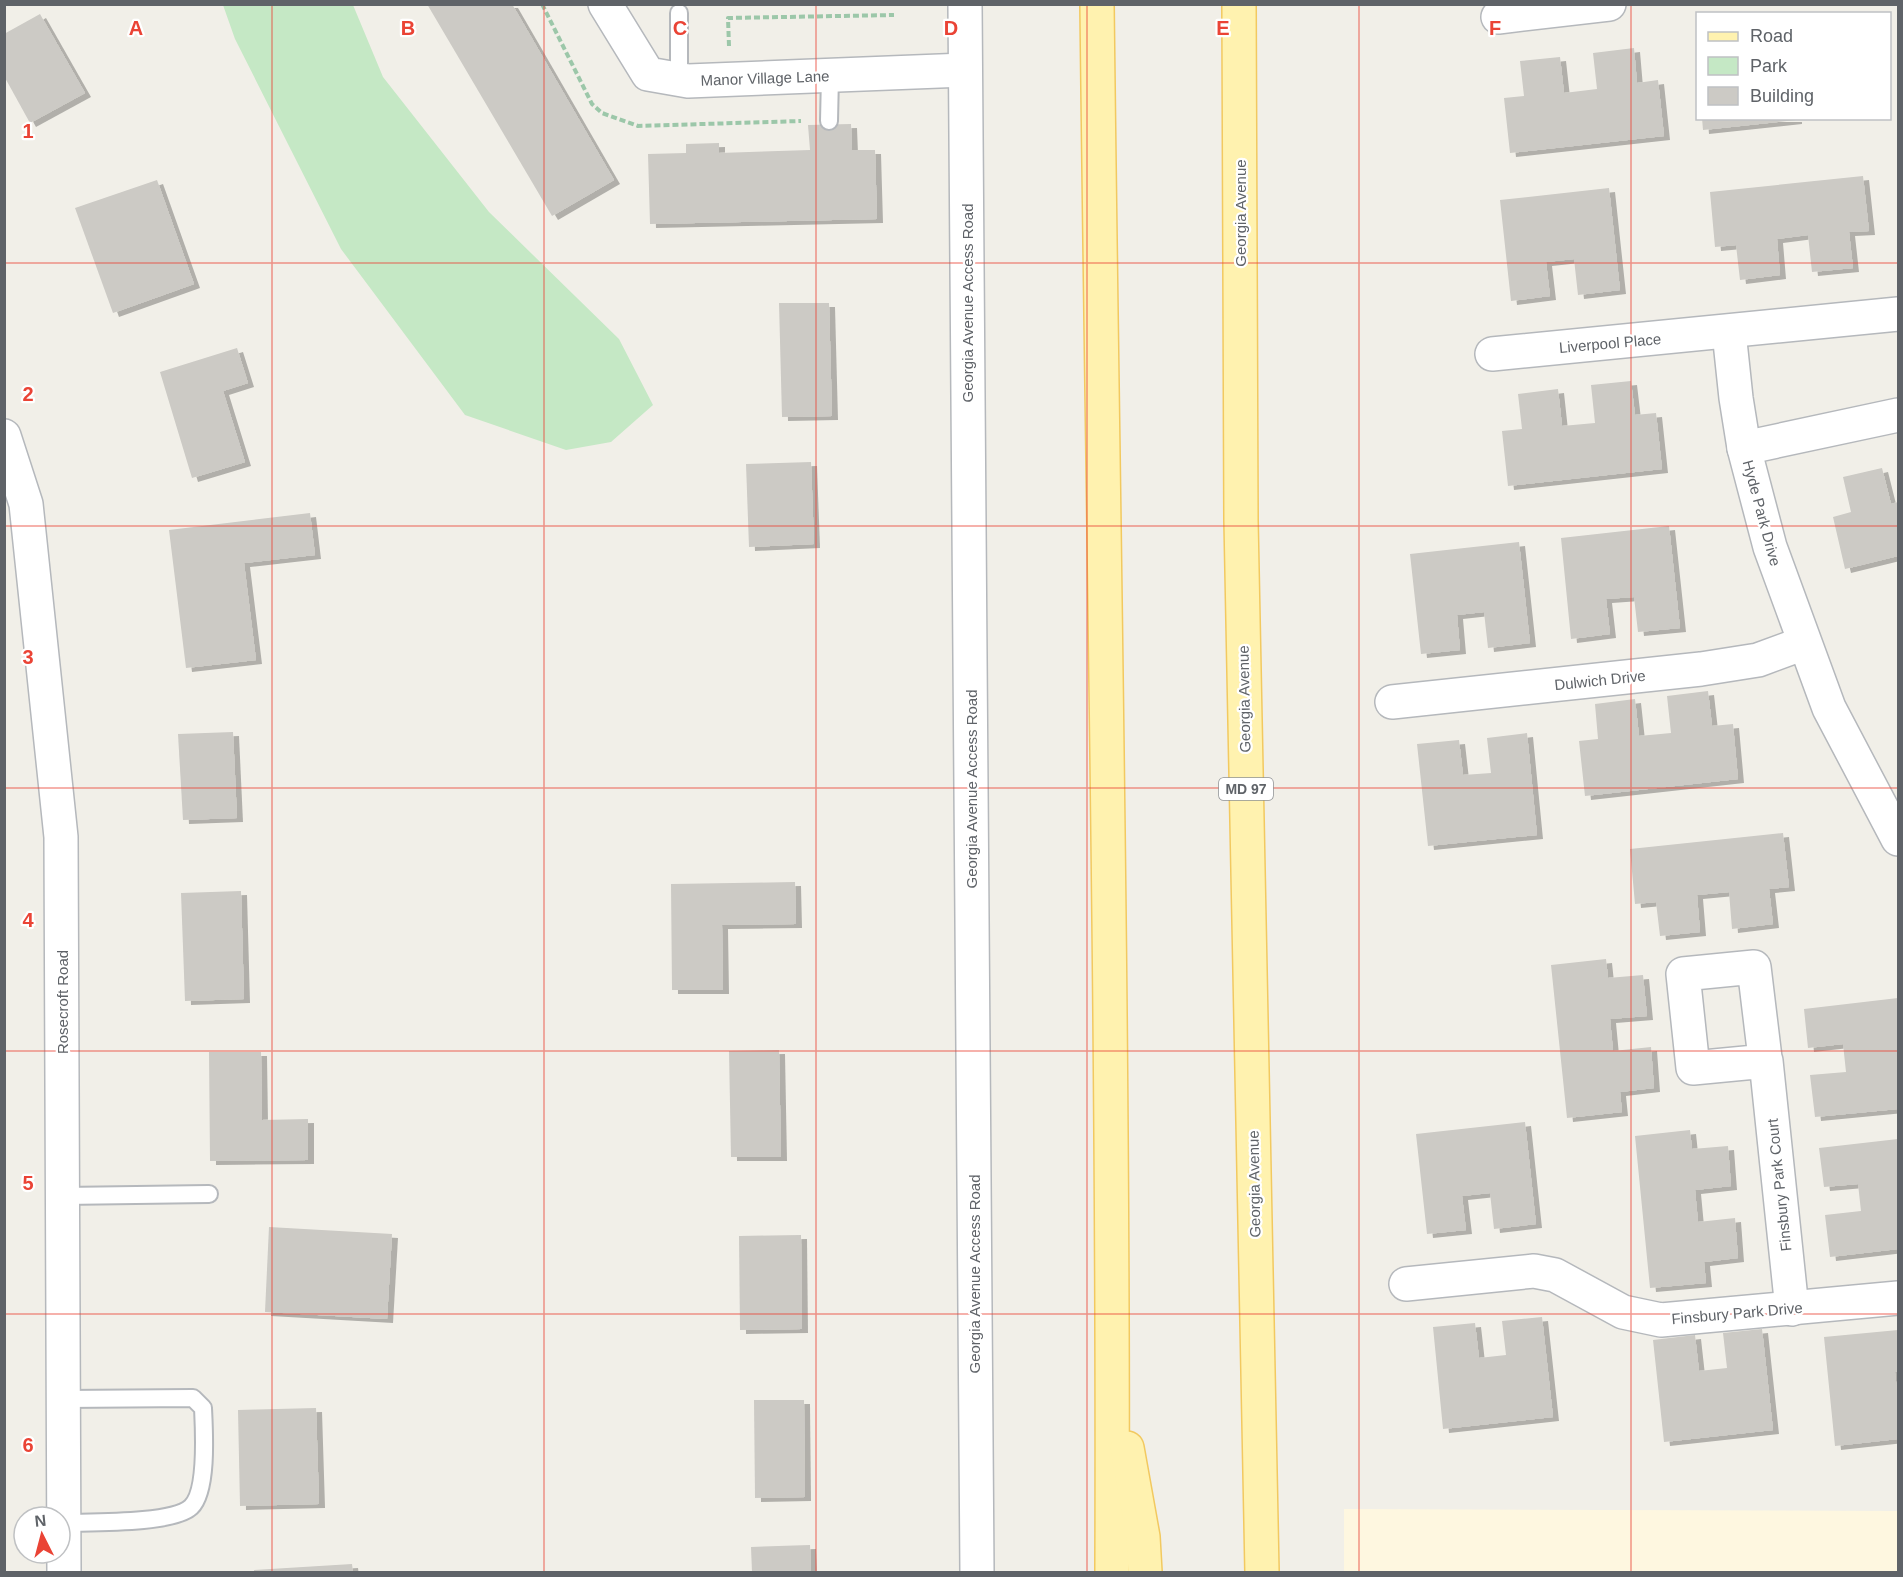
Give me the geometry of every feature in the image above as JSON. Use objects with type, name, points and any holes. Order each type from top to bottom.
[{"type":"main road","points":[[1097,4],[1107,721],[1113,1366],[1112,1572]]},
{"type":"main road","name":"Georgia Avenue","points":[[1239,4],[1241,520],[1262,1572]]},
{"type":"main road","points":[[1113,1366],[1143,1537],[1145,1572]]},
{"type":"street","name":"Manor Village Lane","points":[[605,4],[648,74],[679,64],[688,81],[965,70]]},
{"type":"street","name":"Georgia Avenue Access Road","points":[[965,4],[976,1572]]},
{"type":"street","points":[[1498,17],[1609,4]]},
{"type":"street","points":[[1729,332],[1899,314]]},
{"type":"street","name":"Liverpool Place","points":[[1492,354],[1729,332]]},
{"type":"street","name":"Hyde Park Drive","points":[[1729,332],[1744,448],[1770,547],[1829,708],[1899,839]]},
{"type":"street","points":[[1744,448],[1899,415]]},
{"type":"street","name":"Rosecroft Road","points":[[4,436],[26,504],[61,837],[64,1505]]},
{"type":"street","name":"Dulwich Drive","points":[[1392,702],[1701,669],[1758,660],[1804,643]]},
{"type":"street","name":"Finsbury Park Court","points":[[1766,1061],[1792,1309]]},
{"type":"street","name":"Finsbury Park Drive","points":[[1406,1284],[1534,1271],[1555,1275],[1623,1312],[1661,1320],[1899,1298]]},
{"type":"lane","points":[[679,13],[679,64]]},
{"type":"lane","points":[[829,121],[830,76]]},
{"type":"lane","points":[[63,1196],[208,1194]]},
{"type":"lane","points":[[64,1399],[193,1398],[203,1408],[204,1468],[192,1506],[174,1515],[154,1518],[72,1523]]},
{"type":"path","points":[[679,64],[729,48],[728,18],[894,15]]},
{"type":"shaded area","points":[[1344,1509],[1898,1511],[1898,1572],[1344,1572]]},
{"type":"green space","points":[[223,5],[353,5],[383,77],[489,212],[619,339],[653,405],[611,442],[566,450],[465,415],[341,249],[235,39]]},
{"type":"building","points":[[427,4],[512,4],[614,180],[552,216]]},
{"type":"building","points":[[40,14],[85,93],[30,123],[4,76],[4,34]]},
{"type":"building","points":[[1634,48],[1637,83],[1658,80],[1664,136],[1510,153],[1504,98],[1524,96],[1520,61],[1560,57],[1564,93],[1597,89],[1593,53]]},
{"type":"building","points":[[1702,120],[1796,120],[1703,130]]},
{"type":"building","points":[[851,124],[852,150],[875,150],[877,219],[650,224],[648,154],[686,153],[686,144],[719,143],[719,153],[810,150],[808,125]]},
{"type":"building","points":[[1863,176],[1869,231],[1849,232],[1853,268],[1812,272],[1808,235],[1777,239],[1780,275],[1740,280],[1736,245],[1715,247],[1710,192]]},
{"type":"building","points":[[157,180],[194,284],[113,313],[75,208]]},
{"type":"building","points":[[1609,188],[1620,290],[1578,295],[1574,259],[1546,262],[1550,296],[1511,301],[1500,200]]},
{"type":"building","points":[[779,303],[829,303],[832,416],[782,417]]},
{"type":"building","points":[[237,348],[248,383],[223,391],[245,462],[192,478],[160,372]]},
{"type":"building","points":[[1631,381],[1635,415],[1656,413],[1662,469],[1508,486],[1502,431],[1522,429],[1518,394],[1558,389],[1562,426],[1595,423],[1591,385]]},
{"type":"building","points":[[811,462],[814,544],[749,547],[746,464]]},
{"type":"building","points":[[1882,468],[1891,504],[1898,502],[1898,556],[1845,569],[1833,517],[1851,512],[1843,477]]},
{"type":"building","points":[[310,513],[315,555],[244,563],[256,660],[186,668],[169,530]]},
{"type":"building","points":[[1669,526],[1680,628],[1638,632],[1634,597],[1606,599],[1610,634],[1571,639],[1561,538]]},
{"type":"building","points":[[1519,542],[1530,643],[1488,648],[1484,612],[1457,615],[1460,650],[1421,654],[1410,554]]},
{"type":"building","points":[[1708,691],[1712,726],[1733,724],[1738,779],[1585,796],[1579,741],[1598,739],[1595,704],[1635,699],[1639,736],[1671,733],[1667,696]]},
{"type":"building","points":[[233,732],[237,818],[183,820],[178,734]]},
{"type":"building","points":[[1527,733],[1537,835],[1428,846],[1417,744],[1459,740],[1463,775],[1491,773],[1487,738]]},
{"type":"building","points":[[1783,833],[1789,887],[1769,889],[1773,924],[1732,929],[1729,892],[1697,895],[1700,932],[1660,936],[1656,902],[1635,904],[1630,849]]},
{"type":"building","points":[[795,882],[796,924],[722,925],[723,990],[672,990],[671,884]]},
{"type":"building","points":[[241,891],[244,999],[185,1001],[181,893]]},
{"type":"building","points":[[1606,959],[1608,978],[1643,975],[1647,1016],[1610,1019],[1613,1051],[1651,1047],[1654,1088],[1620,1092],[1622,1112],[1567,1118],[1551,965]]},
{"type":"building","points":[[1898,998],[1898,1109],[1815,1117],[1810,1075],[1846,1072],[1843,1044],[1808,1048],[1804,1009]]},
{"type":"building","points":[[779,1050],[781,1157],[731,1157],[729,1051]]},
{"type":"building","points":[[209,1052],[261,1052],[262,1120],[308,1119],[308,1160],[210,1161]]},
{"type":"building","points":[[1525,1122],[1536,1224],[1494,1229],[1490,1193],[1462,1196],[1466,1230],[1427,1234],[1416,1134]]},
{"type":"building","points":[[1690,1130],[1692,1149],[1728,1146],[1731,1186],[1695,1190],[1698,1222],[1735,1218],[1738,1258],[1704,1262],[1706,1283],[1650,1288],[1635,1136]]},
{"type":"building","points":[[1898,1139],[1898,1249],[1830,1257],[1825,1215],[1861,1211],[1858,1184],[1824,1187],[1819,1148]]},
{"type":"building","points":[[269,1227],[392,1234],[387,1319],[265,1312]]},
{"type":"building","points":[[801,1235],[802,1329],[740,1330],[739,1236]]},
{"type":"building","points":[[1542,1317],[1553,1417],[1443,1429],[1433,1327],[1475,1323],[1479,1358],[1506,1355],[1502,1321]]},
{"type":"building","points":[[1762,1329],[1773,1430],[1664,1442],[1653,1340],[1695,1335],[1699,1371],[1727,1368],[1723,1333]]},
{"type":"building","points":[[1898,1330],[1898,1371],[1895,1372],[1898,1439],[1835,1446],[1824,1337]]},
{"type":"building","points":[[754,1400],[804,1400],[805,1497],[755,1498]]},
{"type":"building","points":[[316,1408],[319,1504],[240,1506],[238,1410]]},
{"type":"building","points":[[810,1545],[811,1572],[752,1572],[751,1547]]},
{"type":"building","points":[[352,1564],[353,1572],[254,1572],[254,1570]]}]
